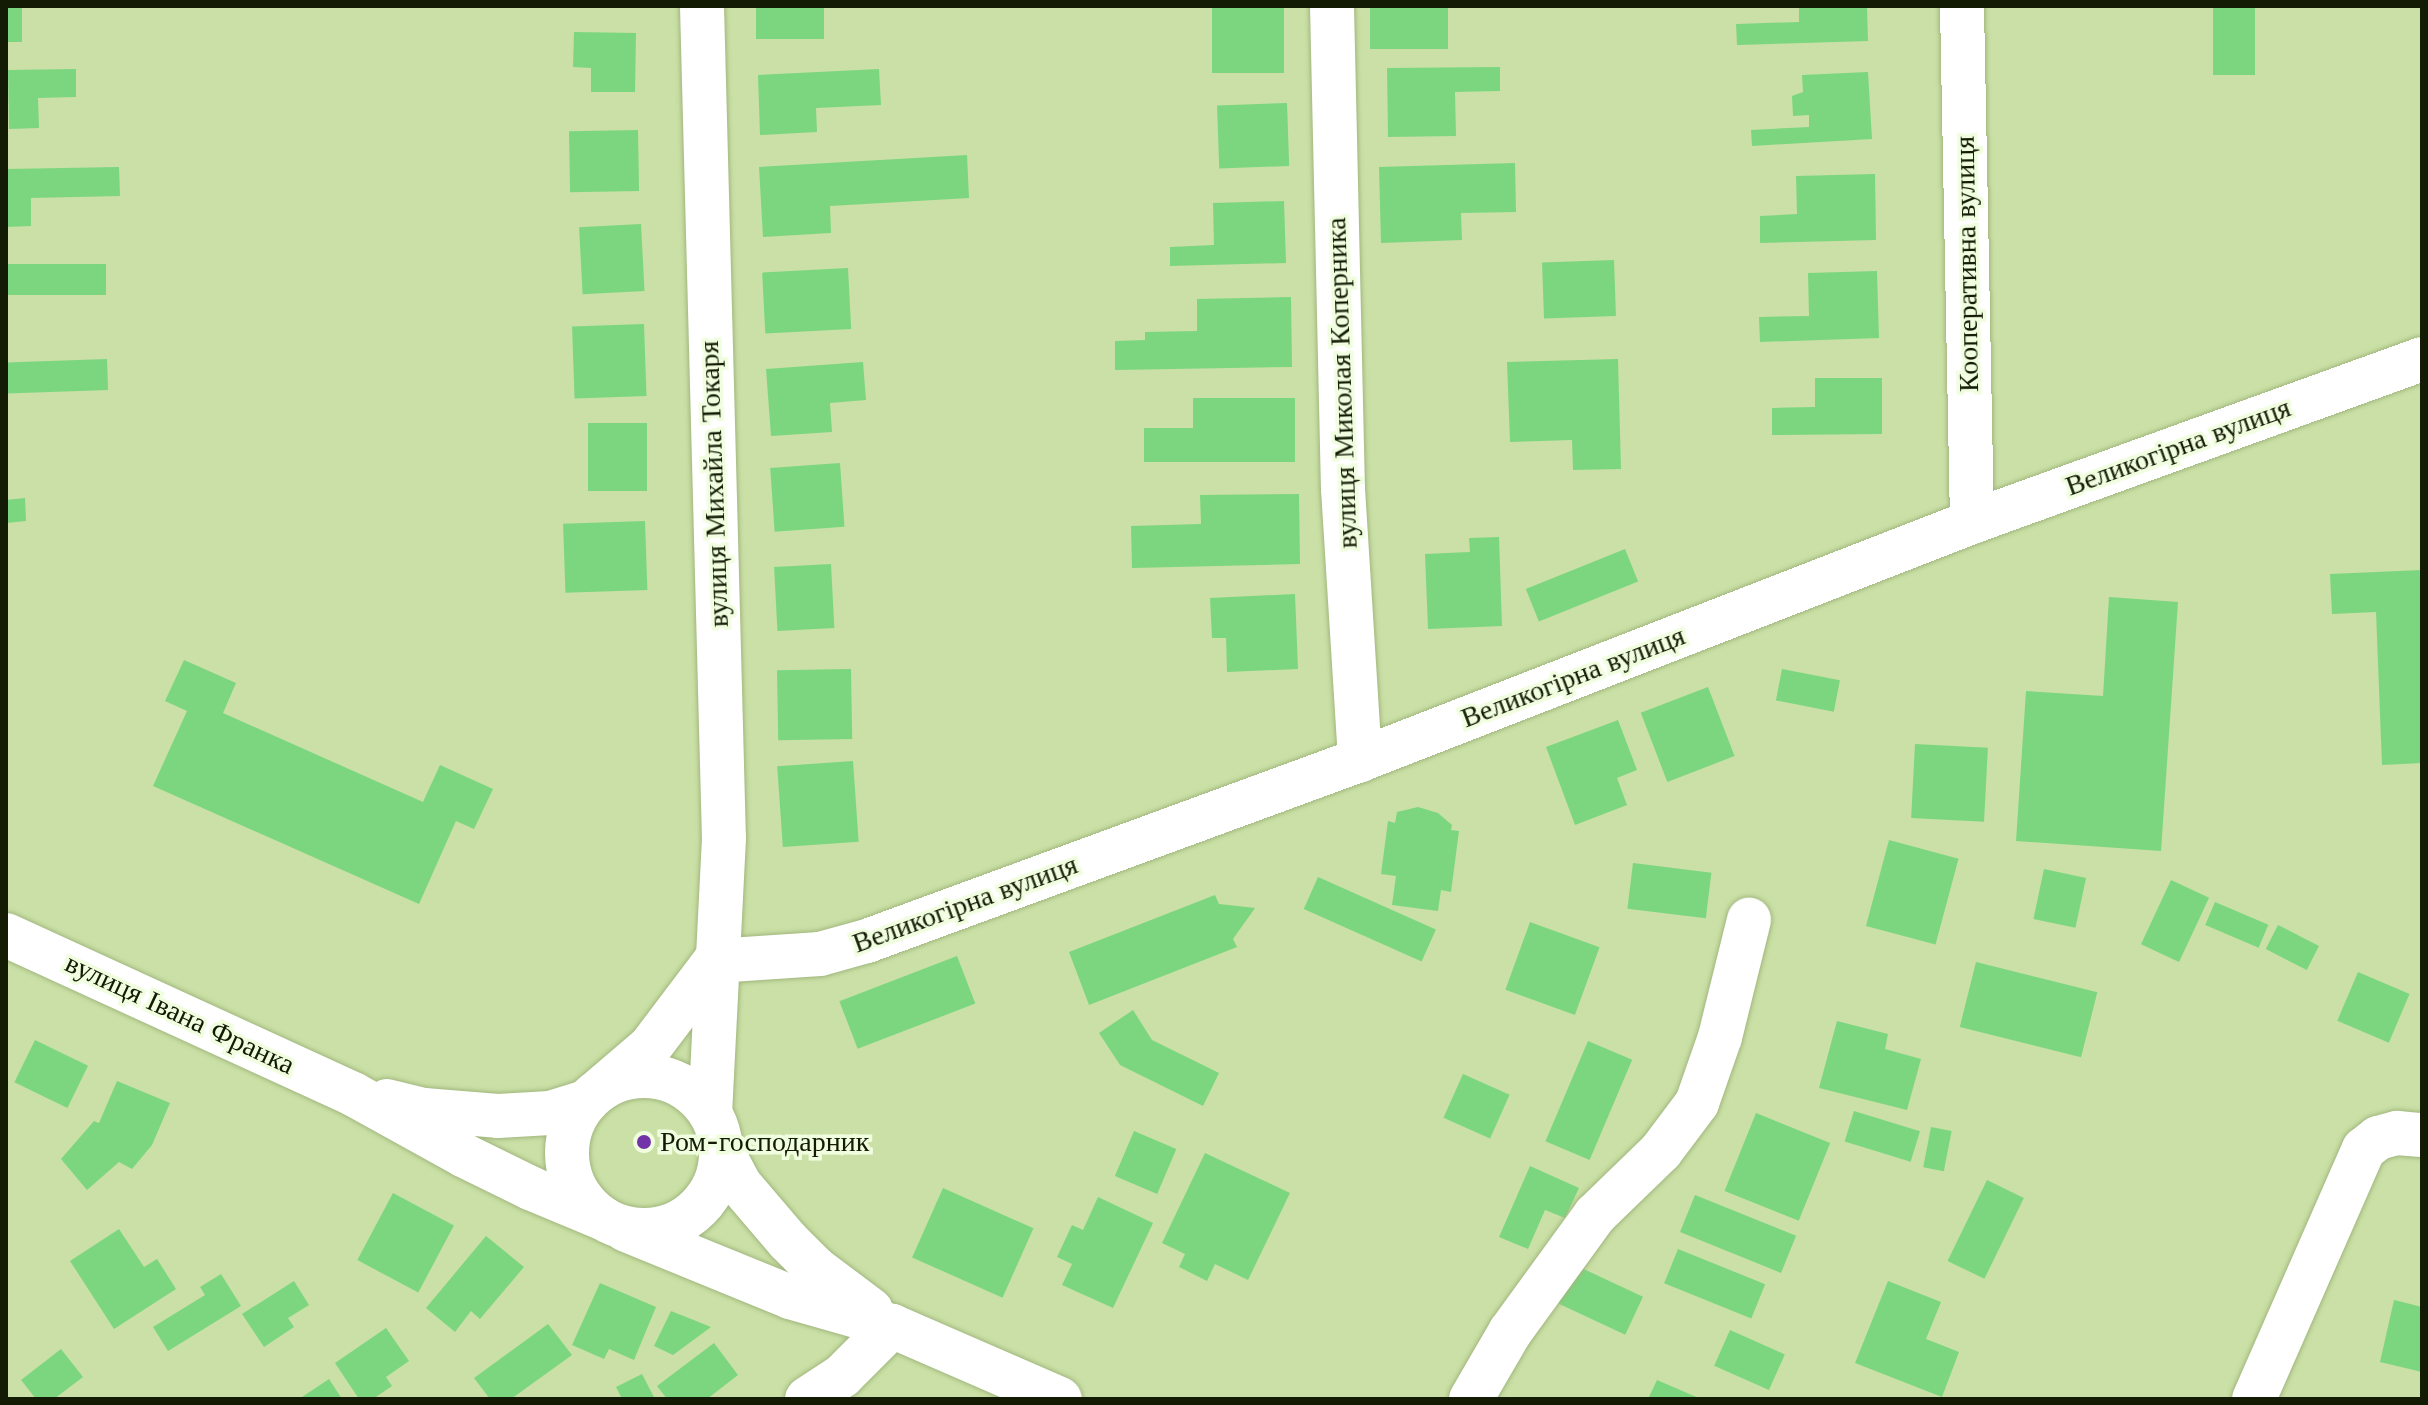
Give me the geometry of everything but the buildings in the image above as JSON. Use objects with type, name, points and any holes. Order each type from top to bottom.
[{"type":"street","name":"вулиця Михайла Токаря","points":[[702,6],[724,838],[715,961],[716,1131]]},
{"type":"street","name":"вулиця Миколая Коперника","points":[[1332,6],[1343,489],[1360,760]]},
{"type":"street","name":"Кооперативна вулиця","points":[[1962,6],[1972,522]]},
{"type":"street","name":"Великогірна вулиця","points":[[715,961],[820,954],[867,941],[1360,760],[1972,522],[2422,359]]},
{"type":"street","points":[[1471,1399],[1510,1332],[1595,1215],[1661,1151],[1697,1103],[1720,1037],[1749,920]]},
{"type":"street","name":"вулиця Івана Франка","points":[[6,935],[353,1094],[490,1168],[612,1223],[790,1297],[892,1326],[1060,1399]]},
{"type":"street","points":[[594,1095],[625,1078],[649,1076],[673,1081],[694,1094],[716,1131],[719,1175],[708,1197],[691,1214],[670,1226],[646,1230],[612,1223],[586,1203],[574,1185],[568,1164],[568,1142],[574,1121],[594,1095],[650,1047],[715,961]]},
{"type":"street","name":"вулиця Івана Франка","points":[[353,1094],[424,1110],[498,1116],[550,1113],[594,1095]]},
{"type":"street","name":"вулиця Івана Франка","points":[[716,1131],[741,1186],[788,1241],[815,1268],[892,1326]]},
{"type":"street","points":[[2254,1399],[2364,1149],[2378,1138],[2397,1133],[2422,1135]]},
{"type":"street","points":[[807,1399],[842,1376],[892,1326]]},
{"type":"place","name":"Ром-господарник","points":[[644,1142]]}]
